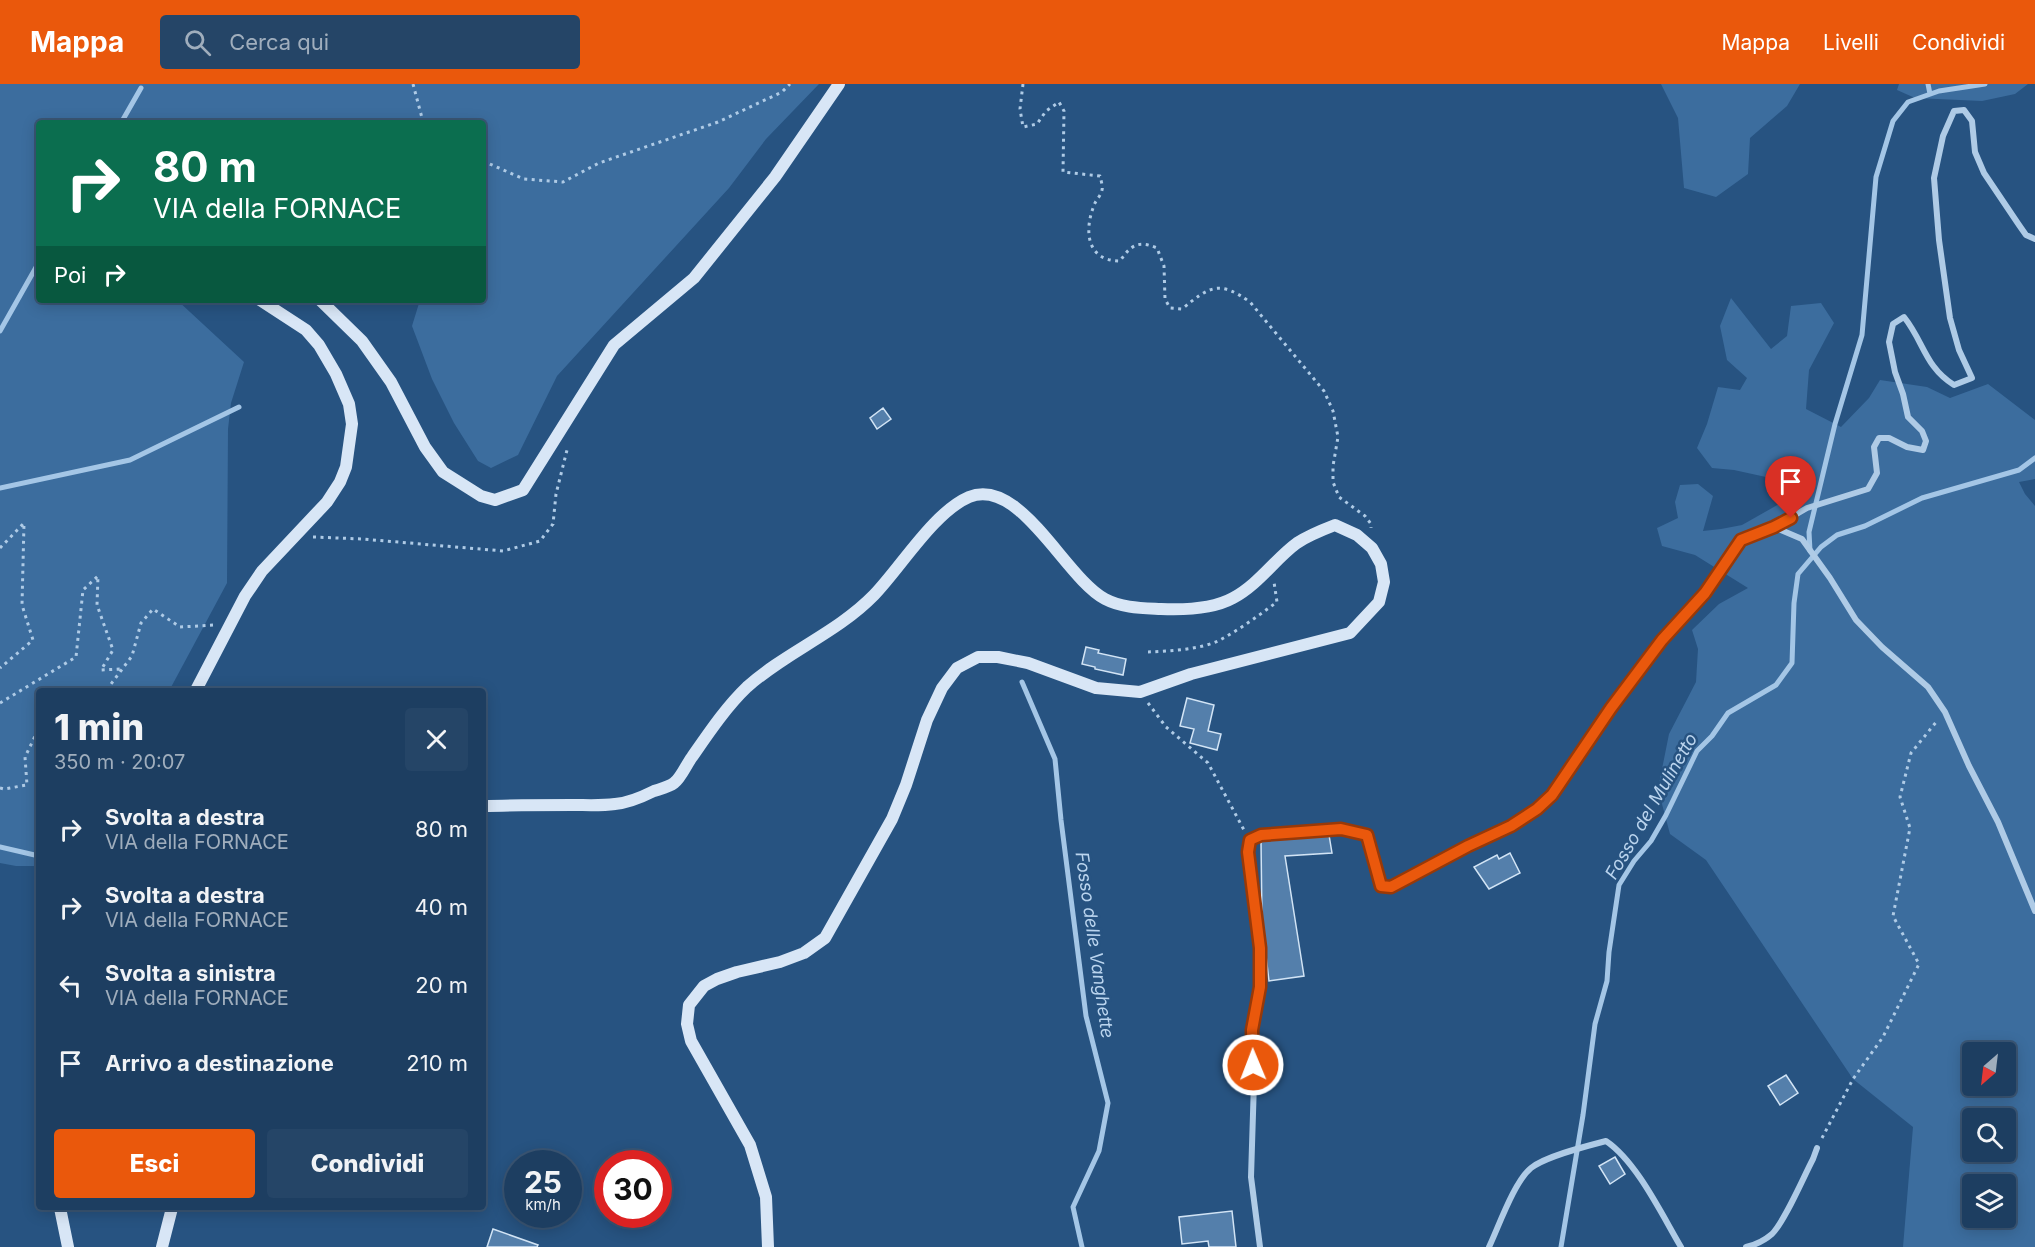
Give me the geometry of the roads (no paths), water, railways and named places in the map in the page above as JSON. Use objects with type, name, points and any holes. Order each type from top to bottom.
[{"type":"main road","points":[[323,303],[362,341],[385,374],[425,447],[443,472],[481,496],[495,500],[523,490],[614,345],[694,278],[775,177],[839,84]]},
{"type":"main road","points":[[197,688],[245,596],[262,571],[327,502],[340,482],[346,467],[352,424],[349,404],[336,374],[319,345],[306,330],[265,303]]},
{"type":"main road","points":[[486,806],[614,805],[674,783],[720,719],[746,688],[782,659],[818,639],[850,617],[892,575],[944,514],[968,497],[984,493],[998,496],[1016,507],[1033,523],[1079,578],[1104,598],[1131,608],[1166,610],[1200,608],[1232,598],[1271,569],[1296,544],[1318,531],[1335,525],[1357,535],[1372,548],[1381,564],[1384,582],[1379,602],[1350,633],[1191,674],[1140,692],[1096,688],[1028,663],[998,657],[978,657],[957,668],[942,688],[927,720],[906,785],[892,819],[825,939],[804,953],[780,962],[717,979],[704,986],[689,1005],[687,1024],[692,1041],[750,1145],[766,1197],[768,1247]]},
{"type":"main road","points":[[60,1210],[68,1247]]},
{"type":"main road","points":[[162,1247],[171,1210]]},
{"type":"street","points":[[1260,1247],[1251,1177],[1254,1082],[1252,1030],[1260,987],[1260,948],[1248,852],[1250,840],[1261,835],[1341,829],[1367,835],[1381,886],[1391,887],[1511,826],[1537,809],[1552,795],[1611,708],[1662,640],[1705,593],[1741,540],[1774,527],[1807,508],[1868,489],[1876,473],[1874,447],[1879,438],[1889,438],[1907,447],[1923,450],[1926,441],[1922,431],[1908,417],[1889,342],[1893,324],[1904,317],[1915,330],[1929,361],[1941,377],[1954,385],[1972,378],[1959,350],[1950,318],[1939,240],[1934,178],[1943,136],[1954,111],[1964,110],[1972,122],[1975,152],[1984,173],[2026,235],[2035,238]]},
{"type":"street","points":[[1774,527],[1802,539],[1856,620],[1928,687],[1945,712],[1969,766],[1998,822],[2035,911]]},
{"type":"street","points":[[1489,1247],[1521,1180],[1530,1169],[1542,1161],[1606,1141],[1617,1148],[1654,1201],[1680,1247]]},
{"type":"street","points":[[1746,1247],[1753,1246],[1771,1235],[1779,1225],[1817,1148]]},
{"type":"waterway","points":[[1928,84],[1930,94]]},
{"type":"waterway","points":[[1810,551],[1809,532],[1835,424],[1862,335],[1876,177],[1893,121],[1908,102],[1939,91],[1985,84]]},
{"type":"waterway","points":[[123,120],[141,88]]},
{"type":"waterway","points":[[0,331],[36,267]]},
{"type":"waterway","points":[[0,488],[130,460],[239,407]]},
{"type":"waterway","name":"Fosso del Mulinetto","points":[[1561,1247],[1583,1115],[1595,1024],[1607,981],[1619,885],[1634,861],[1651,841],[1697,751],[1712,736],[1728,713],[1776,685],[1792,663],[1794,603],[1798,574],[1821,547],[1837,535],[1865,526],[1922,498],[2019,470],[2035,458]]},
{"type":"waterway","name":"Fosso delle Vanghette","points":[[1022,682],[1055,759],[1086,1016],[1108,1103],[1099,1151],[1073,1207],[1082,1247]]},
{"type":"waterway","points":[[0,847],[36,855]]}]
